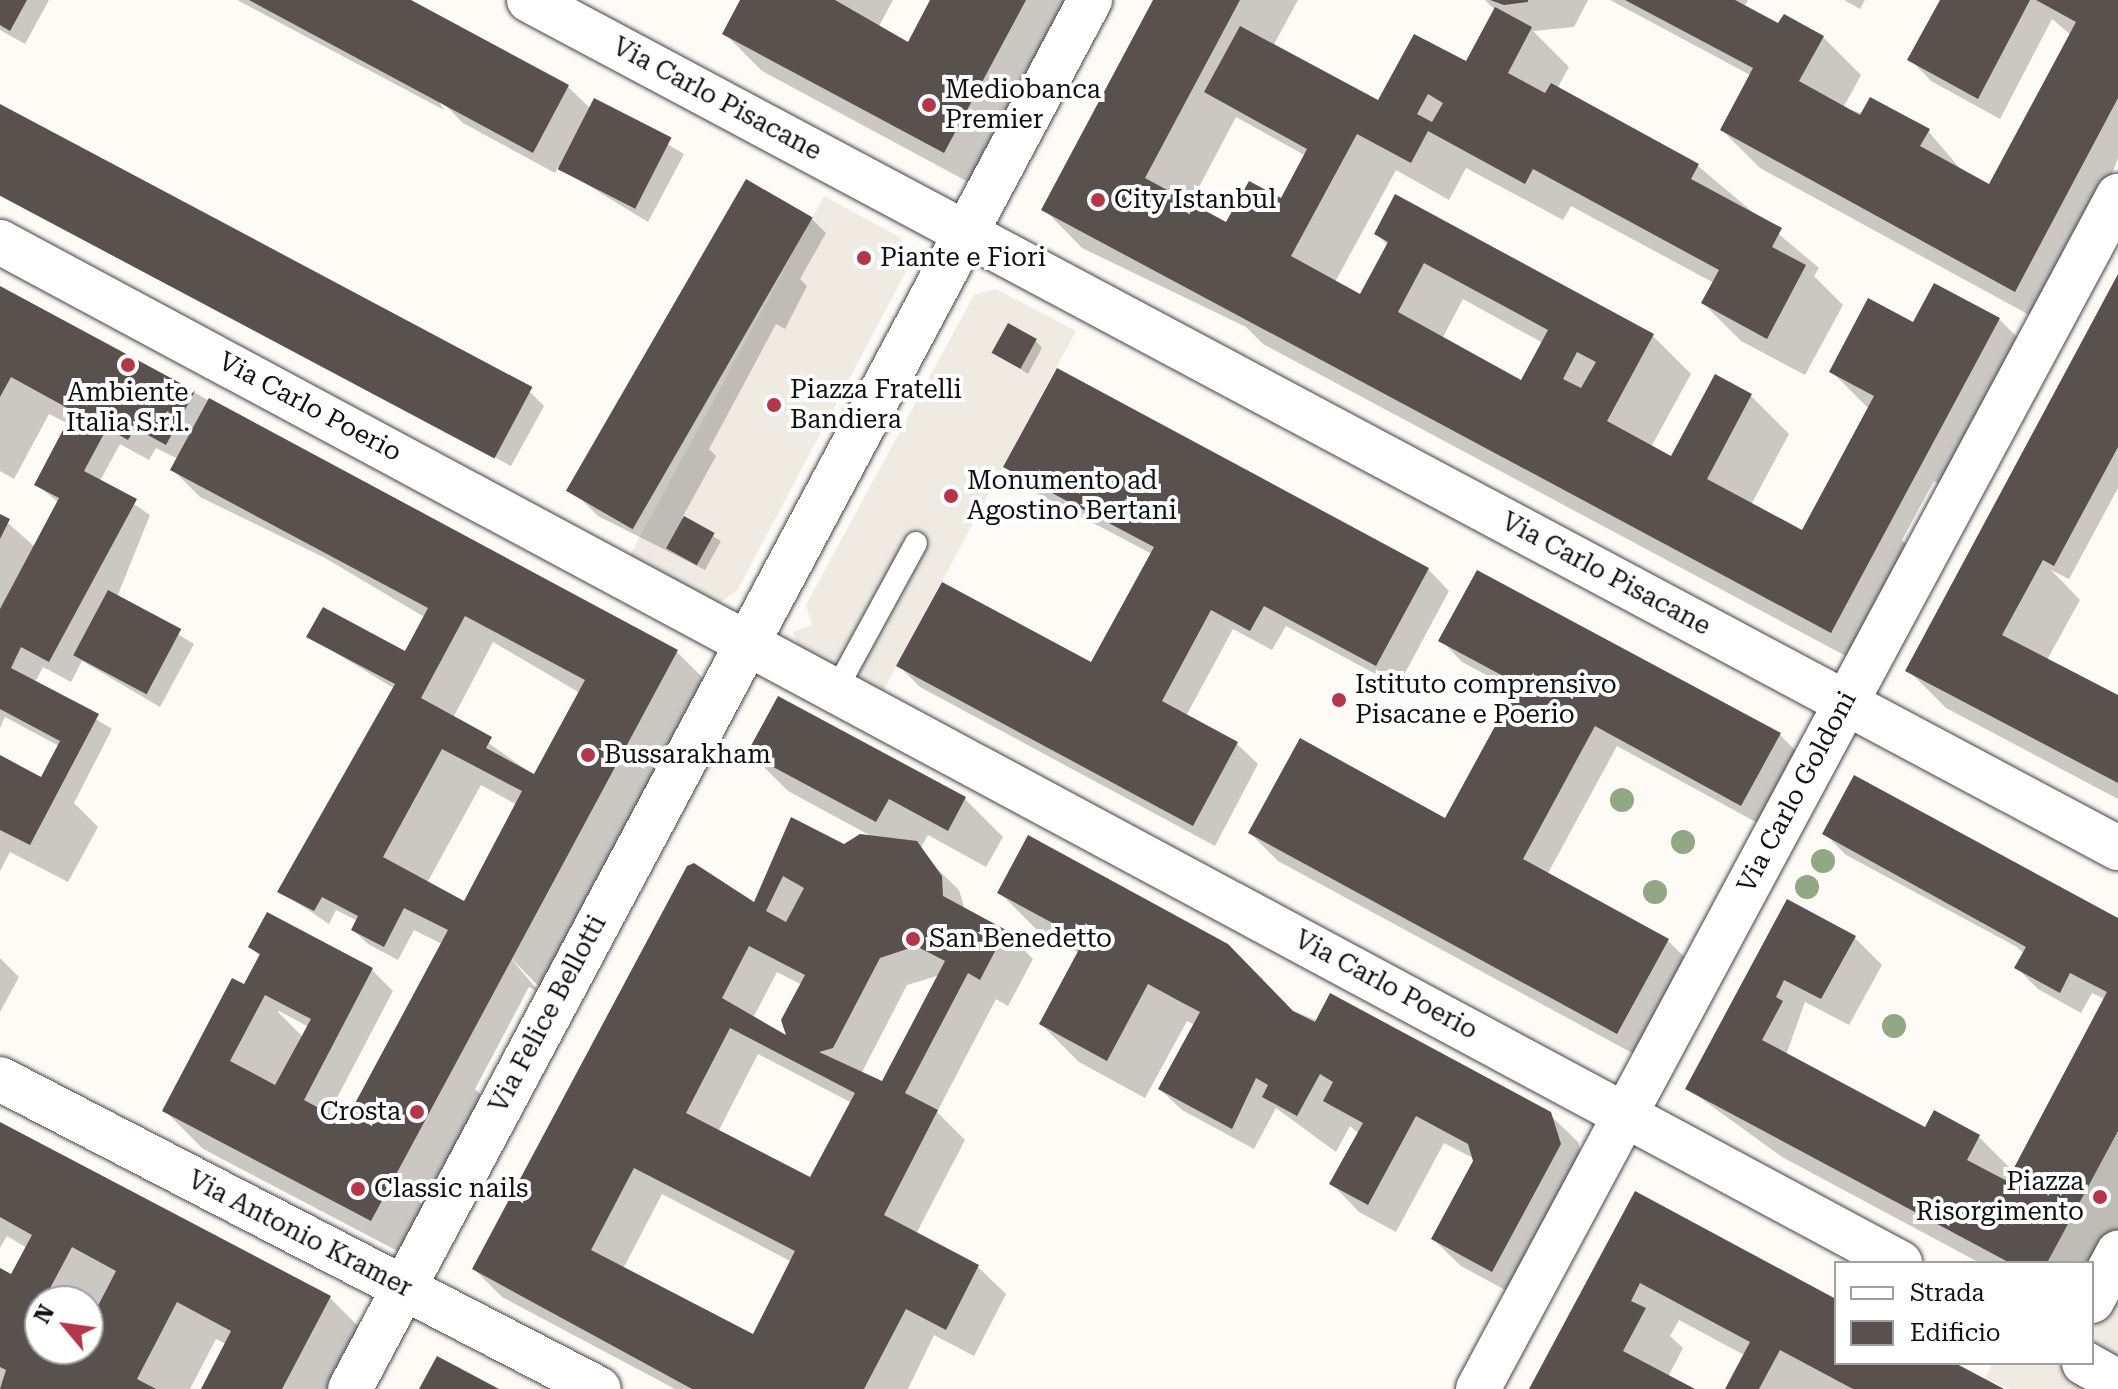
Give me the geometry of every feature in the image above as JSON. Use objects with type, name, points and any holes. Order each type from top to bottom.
[{"type":"street","name":"Via Carlo Pisacane","points":[[529,0],[2118,848]]},
{"type":"street","points":[[855,698],[747,640],[1090,0]]},
{"type":"street","name":"Via Carlo Goldoni","points":[[1478,1389],[2118,196]]},
{"type":"street","name":"Via Carlo Poerio","points":[[0,242],[747,640]]},
{"type":"street","name":"Via Felice Bellotti","points":[[350,1389],[747,640]]},
{"type":"street","name":"Via Carlo Poerio","points":[[855,698],[1896,1261]]},
{"type":"street","name":"Via Antonio Kramer","points":[[0,1079],[599,1389]]},
{"type":"street","points":[[2094,1297],[2118,1253]]},
{"type":"street","points":[[2088,1365],[2118,1382]]},
{"type":"lane","points":[[855,698],[916,543]]},
{"type":"shaded area","name":"Piazza Fratelli Bandiera","points":[[824,196],[901,238],[911,262],[737,591],[719,603],[628,559]]},
{"type":"shaded area","name":"Piazza Fratelli Bandiera","points":[[996,289],[1076,331],[881,695],[798,648],[793,632],[812,625],[806,605],[974,295]]},
{"type":"shaded area","name":"Piazza Risorgimento","points":[[2118,1131],[2118,1389],[2010,1389],[1985,1379],[1992,1365],[2094,1365],[2094,1261],[2048,1261]]},
{"type":"building","points":[[0,0],[27,0],[10,31],[0,25]]},
{"type":"building","points":[[249,0],[411,0],[569,85],[533,153]]},
{"type":"building","points":[[740,0],[835,0],[908,42],[930,0],[1026,0],[944,153],[722,34]]},
{"type":"building","points":[[1153,0],[1240,0],[1145,178],[1226,222],[1249,181],[1281,198],[1307,149],[1204,92],[1240,26],[1378,100],[1414,34],[1466,61],[1495,7],[1532,27],[1508,73],[1545,93],[1551,83],[1699,164],[1691,179],[1782,228],[1772,247],[1806,265],[1767,339],[1701,303],[1719,270],[1533,169],[1525,184],[1428,131],[1411,163],[1357,134],[1291,256],[1360,294],[1388,242],[1374,234],[1395,194],[1654,334],[1607,421],[1671,456],[1715,374],[1752,394],[1707,479],[1802,530],[1874,396],[1829,372],[1868,298],[1913,322],[1934,283],[2000,318],[1831,633],[1041,210]],"holes":[[[1428,94],[1443,103],[1432,122],[1417,114]],[[1424,263],[1548,330],[1521,380],[1398,312]],[[1577,352],[1596,362],[1581,388],[1563,379]]]},
{"type":"building","points":[[1490,0],[1528,0],[1528,2],[1504,5]]},
{"type":"building","points":[[1625,0],[1735,0],[1778,23],[1784,14],[1824,36],[1799,81],[1860,115],[1870,97],[1930,129],[1920,146],[1989,184],[2076,22],[2036,0],[2118,0],[2118,98],[2015,292],[1720,130],[1753,68]]},
{"type":"building","points":[[1940,0],[2030,0],[1978,99],[1907,60]]},
{"type":"building","points":[[594,98],[672,137],[635,209],[558,169]]},
{"type":"building","points":[[0,104],[532,387],[494,459],[0,196]]},
{"type":"building","points":[[746,179],[813,217],[633,529],[566,491]]},
{"type":"building","points":[[2118,274],[2118,447],[2054,566],[2043,560],[2002,635],[2118,695],[2118,783],[1905,671]]},
{"type":"building","points":[[0,286],[195,391],[166,445],[135,428],[128,440],[107,428],[84,471],[137,499],[49,662],[21,647],[11,668],[99,714],[30,845],[0,830],[0,755],[41,777],[60,741],[0,709],[0,609],[59,498],[34,485],[73,411],[11,377],[0,397]]},
{"type":"building","points":[[1008,323],[1037,339],[1020,369],[992,353]]},
{"type":"building","points":[[1057,368],[1429,568],[1376,666],[1264,606],[1250,631],[1211,610],[1162,701],[1238,742],[1193,826],[896,666],[942,582],[1091,662],[1154,547],[1003,467]]},
{"type":"building","points":[[209,398],[678,650],[371,1221],[162,1111],[232,978],[244,984],[260,954],[248,947],[267,912],[373,968],[304,1100],[345,1122],[448,930],[404,908],[384,947],[351,930],[358,916],[322,897],[314,911],[277,892],[395,684],[306,637],[323,607],[405,651],[428,608],[170,470]],"holes":[[[465,616],[585,680],[534,774],[486,748],[492,737],[421,698]],[[442,749],[522,791],[464,901],[383,857]],[[265,995],[311,1019],[275,1085],[230,1061]]]},
{"type":"building","points":[[0,514],[10,519],[0,539]]},
{"type":"building","points":[[684,516],[715,533],[697,565],[666,548]]},
{"type":"building","points":[[1477,570],[1781,733],[1741,806],[1595,726],[1523,859],[1669,939],[1617,1034],[1248,833],[1300,738],[1445,818],[1518,684],[1438,641]]},
{"type":"building","points":[[108,590],[181,629],[147,694],[73,655]]},
{"type":"building","points":[[778,696],[966,797],[948,831],[889,799],[876,822],[747,753]]},
{"type":"building","points":[[1854,775],[2118,918],[2118,1131],[2048,1261],[2006,1261],[1685,1089],[1787,899],[1856,936],[1821,999],[1784,980],[1776,997],[1783,1001],[1762,1040],[1925,1127],[1934,1110],[1980,1135],[1967,1160],[2007,1181],[2107,992],[2070,973],[2060,993],[2014,968],[2026,947],[1822,834]]},
{"type":"building","points":[[791,817],[844,844],[860,834],[917,841],[942,876],[943,896],[1006,930],[980,980],[968,973],[905,1093],[938,1110],[884,1215],[979,1265],[946,1330],[906,1309],[864,1389],[692,1389],[472,1269],[687,866],[694,863],[754,902]],"holes":[[[783,876],[804,888],[786,922],[766,911]],[[749,946],[805,975],[781,1020],[786,1035],[722,998]],[[916,946],[945,961],[882,1081],[819,1052],[833,1048],[880,958]],[[730,1028],[855,1093],[810,1177],[686,1113]],[[634,1168],[795,1251],[753,1334],[591,1250]]]},
{"type":"building","points":[[1028,835],[1228,944],[1293,1011],[1315,1022],[1330,993],[1551,1112],[1561,1144],[1492,1272],[1431,1239],[1473,1161],[1468,1144],[1416,1116],[1368,1205],[1329,1184],[1363,1123],[1323,1101],[1333,1082],[1320,1074],[1297,1116],[1262,1097],[1268,1085],[1256,1078],[1232,1129],[1158,1089],[1200,1012],[1148,984],[1107,1061],[1039,1024],[1084,940],[997,893]]},
{"type":"building","points":[[0,1122],[331,1296],[282,1389],[201,1389],[231,1331],[177,1302],[137,1379],[156,1389],[0,1389],[6,1370],[0,1367],[0,1268],[11,1274],[32,1235],[0,1217]]},
{"type":"building","points":[[1635,1191],[1834,1298],[1834,1365],[1959,1365],[2004,1389],[1853,1389],[1780,1350],[1759,1389],[1725,1389],[1750,1342],[1640,1283],[1631,1301],[1646,1308],[1623,1351],[1695,1389],[1529,1389]]},
{"type":"building","points":[[437,1356],[499,1389],[419,1389]]},
{"type":"place","name":"Mediobanca Premier","points":[[929,105]]},
{"type":"place","name":"City Istanbul","points":[[1098,200]]},
{"type":"place","name":"Piante e Fiori","points":[[864,258]]},
{"type":"place","name":"Ambiente Italia S.r.l.","points":[[128,365]]},
{"type":"place","name":"Piazza Fratelli Bandiera","points":[[774,405]]},
{"type":"place","name":"Monumento ad Agostino Bertani","points":[[951,496]]},
{"type":"place","name":"Istituto comprensivo Pisacane e Poerio","points":[[1339,700]]},
{"type":"place","name":"Bussarakham","points":[[588,755]]},
{"type":"place","name":"San Benedetto","points":[[913,939]]},
{"type":"place","name":"Crosta","points":[[417,1112]]},
{"type":"place","name":"Classic nails","points":[[358,1189]]},
{"type":"place","name":"Piazza Risorgimento","points":[[2100,1197]]}]
